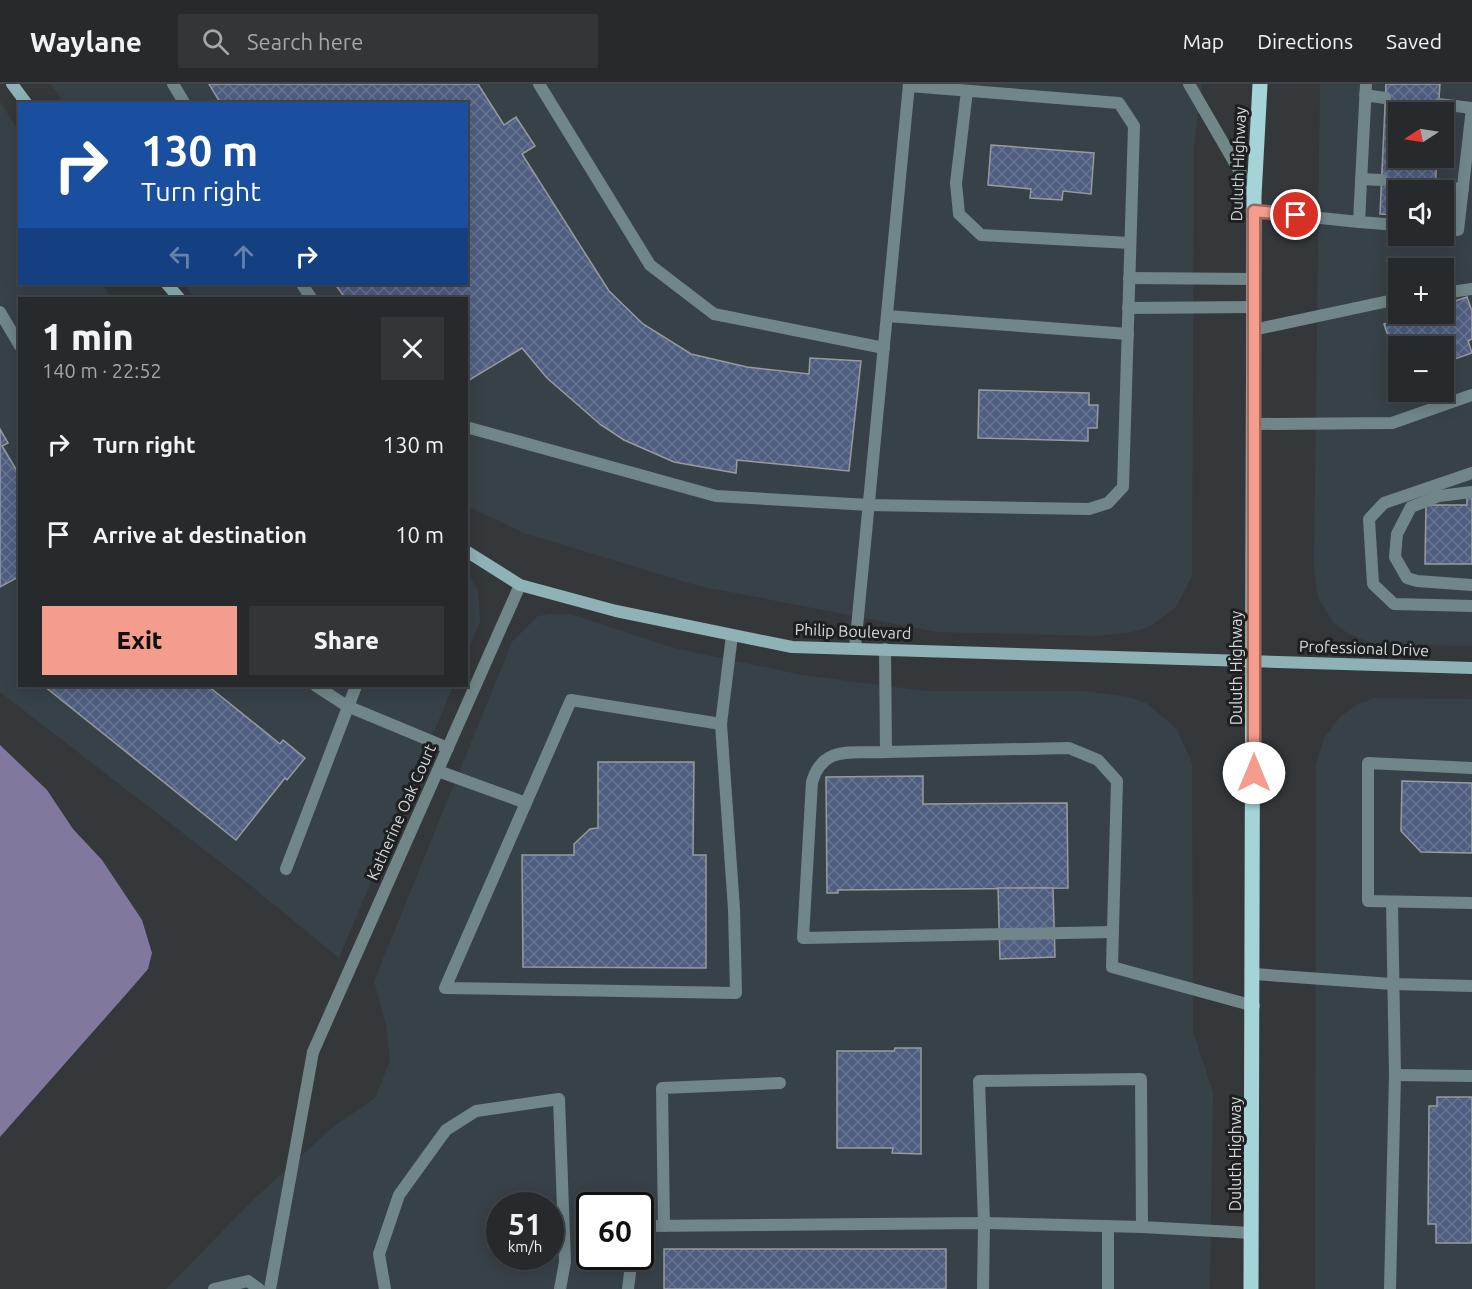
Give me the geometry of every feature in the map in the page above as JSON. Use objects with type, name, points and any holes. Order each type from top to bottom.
[{"type":"main road","name":"Duluth Highway","points":[[1251,1289],[1254,1006],[1253,330],[1254,203],[1260,84]]},
{"type":"street","points":[[12,84],[26,102]]},
{"type":"street","points":[[173,84],[184,102]]},
{"type":"street","points":[[539,84],[650,264],[714,314],[884,348]]},
{"type":"street","points":[[1189,84],[1254,203],[1359,222],[1388,224]]},
{"type":"street","points":[[468,428],[716,496],[869,505],[1089,508],[1108,503],[1123,487],[1134,126],[1119,103],[909,85],[869,505],[855,648]]},
{"type":"street","points":[[1359,222],[1365,90],[1385,98]]},
{"type":"street","points":[[967,91],[956,183],[959,214],[981,235],[1130,243]]},
{"type":"street","points":[[1454,106],[1472,108],[1458,230],[1454,230]]},
{"type":"street","points":[[1361,179],[1382,180]]},
{"type":"street","points":[[1454,188],[1463,189]]},
{"type":"street","points":[[1129,278],[1254,279]]},
{"type":"street","points":[[168,285],[178,297]]},
{"type":"street","points":[[1454,291],[1472,289]]},
{"type":"street","points":[[1253,330],[1388,301]]},
{"type":"street","points":[[1128,308],[1254,308]]},
{"type":"street","points":[[0,312],[18,343]]},
{"type":"street","points":[[887,316],[1128,334]]},
{"type":"street","points":[[1254,424],[1392,423],[1472,395]]},
{"type":"street","points":[[1472,473],[1384,502],[1369,519],[1373,584],[1394,604],[1472,606]]},
{"type":"street","points":[[1472,492],[1439,496],[1411,507],[1397,534],[1395,558],[1407,578],[1417,581],[1472,585]]},
{"type":"street","name":"Philip Boulevard","points":[[468,552],[520,585],[616,611],[792,647],[1254,661]]},
{"type":"street","name":"Katherine Oak Court","points":[[270,1289],[312,1052],[520,585]]},
{"type":"street","points":[[722,724],[571,700],[445,988],[736,993],[734,909],[722,724],[732,635]]},
{"type":"street","points":[[885,649],[886,752]]},
{"type":"street","name":"Professional Drive","points":[[1254,661],[1472,668]]},
{"type":"street","points":[[318,687],[347,706],[448,748]]},
{"type":"street","points":[[286,869],[356,687]]},
{"type":"street","points":[[1113,932],[803,938],[812,782],[817,766],[831,755],[886,752],[1069,748],[1098,759],[1117,781],[1113,932],[1112,967],[1254,1006]]},
{"type":"street","points":[[1472,768],[1368,764],[1368,901],[1472,903]]},
{"type":"street","points":[[438,771],[526,803]]},
{"type":"street","points":[[1389,1289],[1395,1075],[1392,902]]},
{"type":"street","points":[[1254,974],[1392,984],[1472,986]]},
{"type":"street","points":[[1395,1075],[1472,1076]]},
{"type":"street","points":[[983,1289],[984,1223],[979,1081],[1141,1079],[1142,1227]]},
{"type":"street","points":[[664,1226],[662,1088],[780,1083]]},
{"type":"street","points":[[385,1289],[379,1254],[399,1195],[446,1130],[476,1111],[559,1099],[566,1262],[560,1289]]},
{"type":"street","points":[[654,1226],[984,1223],[1142,1227],[1252,1233]]},
{"type":"street","points":[[1108,1226],[1108,1289]]},
{"type":"street","points":[[628,1289],[630,1270]]},
{"type":"street","points":[[214,1289],[249,1281],[259,1289]]},
{"type":"shaded area","points":[[51,84],[1202,84],[1194,145],[1192,576],[1176,607],[1149,627],[1128,633],[1097,636],[937,632],[699,586],[524,533],[468,506],[468,297],[193,297],[185,285],[468,285],[468,102],[63,102]]},
{"type":"shaded area","points":[[1320,84],[1472,84],[1472,646],[1376,645],[1349,634],[1334,623],[1318,598],[1314,568]]},
{"type":"shaded area","points":[[0,101],[18,130],[18,285],[102,285],[111,297],[18,297],[18,687],[453,687],[339,958],[245,881],[0,692]]},
{"type":"shaded area","points":[[468,573],[478,591],[480,621],[468,650]]},
{"type":"shaded area","points":[[570,614],[674,648],[802,675],[926,691],[1082,691],[1129,697],[1146,703],[1176,728],[1192,763],[1193,1032],[1213,1092],[1210,1289],[166,1289],[254,1199],[333,1127],[375,1098],[390,1061],[386,1025],[374,981],[512,642],[538,616]]},
{"type":"shaded area","points":[[1375,698],[1472,699],[1472,1289],[1315,1289],[1316,764],[1324,738],[1340,717],[1356,705]]},
{"type":"shaded area","points":[[0,745],[47,790],[73,829],[102,860],[142,920],[152,953],[148,969],[0,1137]]},
{"type":"building","points":[[209,84],[478,84],[504,125],[516,117],[535,146],[522,154],[609,291],[643,324],[691,354],[747,367],[809,374],[810,358],[861,361],[849,471],[737,460],[736,473],[674,462],[624,440],[601,425],[547,378],[522,348],[468,381],[468,297],[344,297],[336,285],[468,285],[468,102],[220,102]]},
{"type":"building","points":[[1386,84],[1440,84],[1439,102],[1388,102],[1388,168],[1436,168],[1436,180],[1388,180],[1388,214],[1380,214]]},
{"type":"building","points":[[991,145],[1094,153],[1091,194],[1063,191],[1062,200],[1030,198],[1031,189],[988,185]]},
{"type":"building","points":[[1467,297],[1472,311],[1472,339],[1468,341],[1472,353],[1454,359],[1454,336],[1388,336],[1384,324],[1388,323],[1454,324],[1454,301]]},
{"type":"building","points":[[979,390],[1089,393],[1089,405],[1098,405],[1097,428],[1088,428],[1088,441],[978,438]]},
{"type":"building","points":[[0,429],[8,443],[2,446],[18,473],[18,577],[0,587]]},
{"type":"building","points":[[1467,497],[1472,497],[1472,564],[1425,564],[1426,505],[1467,505]]},
{"type":"building","points":[[45,687],[209,687],[280,744],[283,740],[305,758],[287,780],[285,778],[236,840]]},
{"type":"building","points":[[598,762],[694,762],[693,855],[706,855],[706,968],[523,967],[522,855],[574,855],[574,844],[590,829],[598,828]]},
{"type":"building","points":[[923,776],[923,804],[1067,803],[1068,888],[838,890],[838,893],[827,893],[826,777]]},
{"type":"building","points":[[1402,781],[1472,783],[1472,853],[1421,852],[1401,831]]},
{"type":"building","points":[[998,888],[1053,888],[1055,957],[1000,959]]},
{"type":"building","points":[[895,1048],[921,1048],[921,1154],[892,1153],[893,1148],[837,1148],[837,1051],[894,1051]]},
{"type":"building","points":[[1437,1097],[1472,1097],[1472,1243],[1436,1243],[1436,1224],[1428,1224],[1429,1106],[1437,1106]]},
{"type":"building","points":[[664,1249],[946,1249],[946,1289],[664,1289]]},
{"type":"route","points":[[1254,773],[1254,211],[1296,215]]}]
